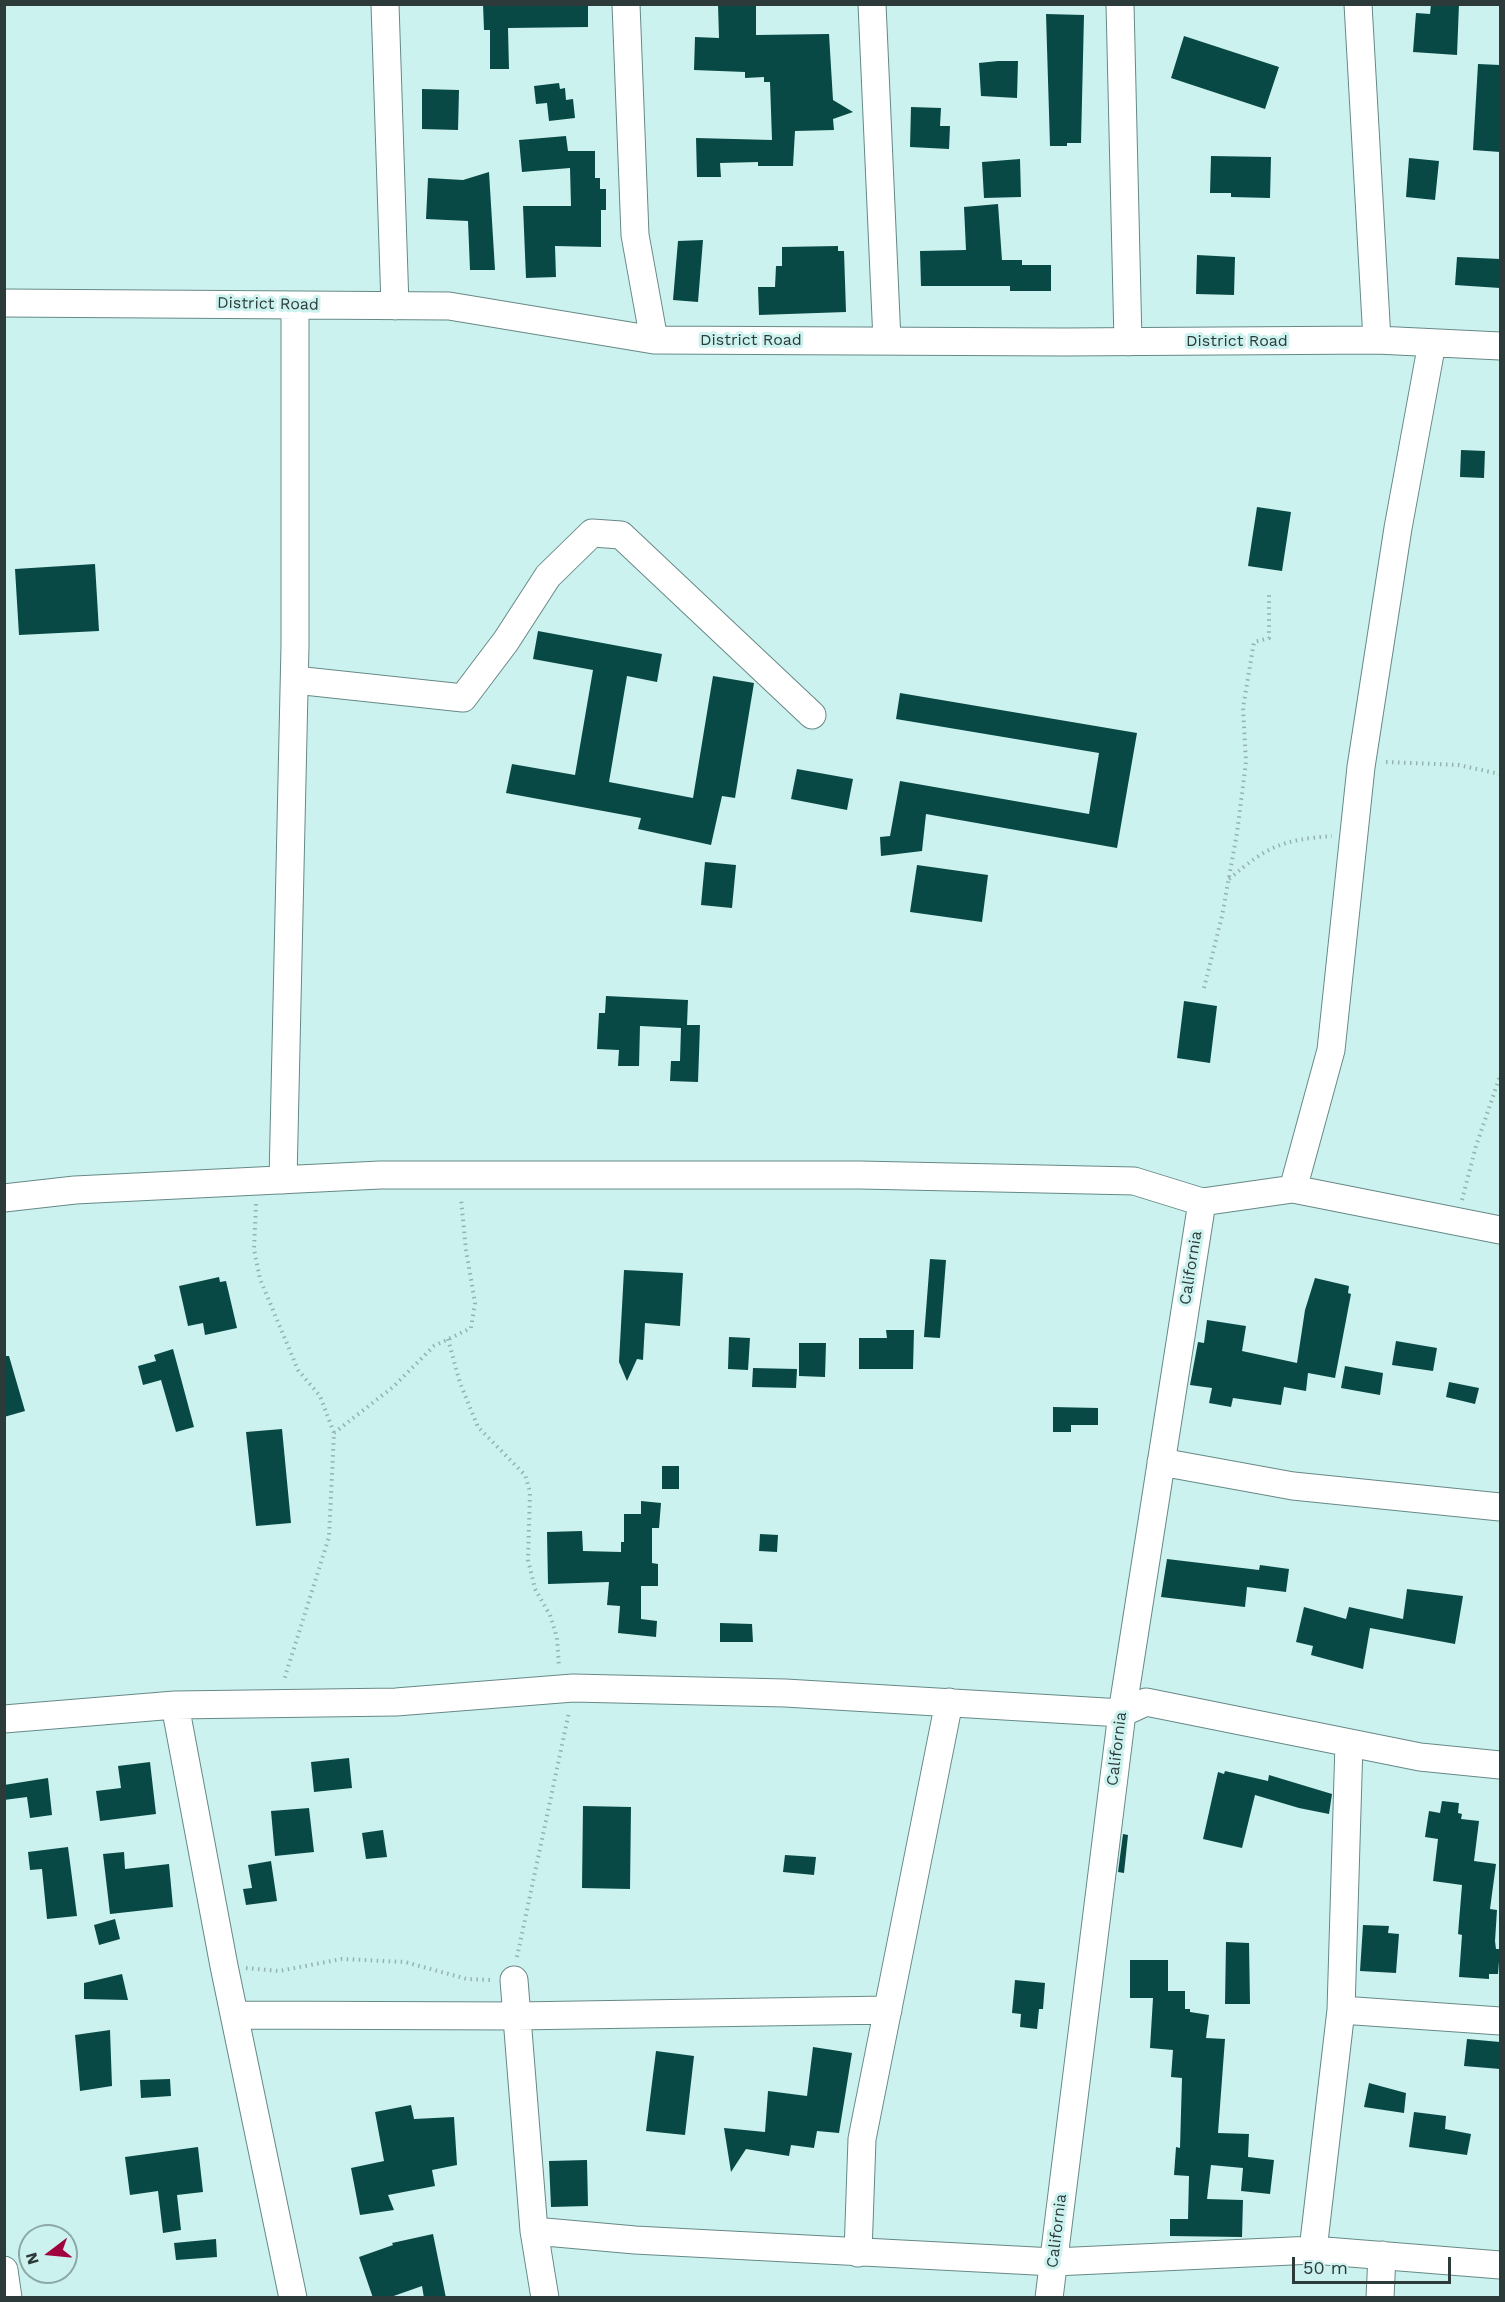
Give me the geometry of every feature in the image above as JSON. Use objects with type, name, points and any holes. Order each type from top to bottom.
[{"type":"street","points":[[385,4],[395,306]]},
{"type":"street","points":[[626,4],[635,235],[654,340]]},
{"type":"street","points":[[872,4],[887,341]]},
{"type":"street","points":[[1120,4],[1128,342]]},
{"type":"street","points":[[1358,4],[1377,340]]},
{"type":"street","name":"District Road","points":[[4,303],[449,306],[654,340],[1128,342],[1377,340],[1500,346]]},
{"type":"street","points":[[270,1180],[295,680],[295,305]]},
{"type":"street","points":[[1293,1189],[1331,1050],[1361,767],[1398,528],[1432,343]]},
{"type":"street","points":[[295,680],[463,698],[506,641],[548,576],[592,533],[621,535],[812,715]]},
{"type":"street","points":[[4,1198],[75,1190],[270,1180],[459,1175],[860,1175],[1134,1181],[1202,1202],[1293,1189],[1500,1230]]},
{"type":"street","name":"California","points":[[1049,2298],[1122,1713],[1202,1202]]},
{"type":"street","points":[[1161,1462],[1293,1486],[1500,1507]]},
{"type":"street","points":[[4,1719],[175,1705],[396,1702],[566,1688],[785,1693],[1122,1713],[1146,1702],[1420,1757],[1500,1766]]},
{"type":"street","points":[[858,2253],[862,2139],[949,1702]]},
{"type":"street","points":[[175,1705],[224,1966],[293,2298]]},
{"type":"street","points":[[1313,2250],[1341,2010],[1349,1743]]},
{"type":"street","points":[[514,1980],[534,2231],[545,2298]]},
{"type":"street","points":[[235,2015],[517,2016],[888,2010]]},
{"type":"street","points":[[1341,2010],[1500,2021]]},
{"type":"street","points":[[534,2231],[635,2241],[1054,2262],[1313,2250],[1500,2265]]},
{"type":"street","points":[[1380,2298],[1382,2255]]},
{"type":"street","points":[[4,2270],[8,2298]]},
{"type":"path","points":[[1203,988],[1228,880],[1246,762],[1243,708],[1246,679],[1254,642],[1269,638],[1269,592]]},
{"type":"path","points":[[1361,767],[1405,761],[1458,765],[1500,774]]},
{"type":"path","points":[[1228,880],[1254,858],[1275,845],[1294,840],[1354,834]]},
{"type":"path","points":[[1456,1221],[1476,1146],[1500,1076]]},
{"type":"path","points":[[334,1433],[393,1387],[434,1346],[471,1328],[475,1303],[466,1250],[459,1175]]},
{"type":"path","points":[[270,1180],[254,1250],[260,1279],[298,1370],[320,1396],[334,1433],[329,1537],[314,1580],[298,1641],[276,1704]]},
{"type":"path","points":[[224,1966],[279,1971],[342,1959],[405,1962],[467,1979],[514,1980],[566,1688],[557,1638],[550,1615],[535,1589],[528,1560],[527,1523],[530,1492],[525,1475],[478,1427],[460,1383],[448,1339]]},
{"type":"building","points":[[483,4],[588,4],[588,27],[508,28],[509,69],[490,69],[490,30],[484,30]]},
{"type":"building","points":[[718,4],[756,4],[756,35],[829,34],[833,100],[853,112],[833,119],[834,130],[795,131],[793,166],[758,166],[758,162],[720,163],[721,177],[697,177],[696,138],[772,140],[770,82],[764,82],[764,77],[745,78],[745,72],[694,70],[695,37],[719,38]]},
{"type":"building","points":[[1431,4],[1459,4],[1457,55],[1413,52],[1416,13],[1430,14]]},
{"type":"building","points":[[1046,14],[1084,15],[1081,143],[1050,146]]},
{"type":"building","points":[[1184,36],[1279,67],[1265,109],[1171,78]]},
{"type":"building","points":[[1018,61],[1017,98],[981,96],[979,63]]},
{"type":"building","points":[[1478,64],[1500,65],[1500,152],[1473,150]]},
{"type":"building","points":[[559,83],[560,89],[565,88],[566,100],[573,99],[575,118],[549,121],[547,103],[536,104],[534,86]]},
{"type":"building","points":[[422,89],[459,90],[458,130],[422,129]]},
{"type":"building","points":[[911,107],[941,108],[940,126],[950,126],[949,149],[910,147]]},
{"type":"building","points":[[566,136],[568,151],[595,151],[595,178],[600,178],[600,189],[606,189],[606,210],[601,210],[601,247],[555,246],[556,277],[526,278],[523,206],[571,206],[570,168],[522,172],[519,140]]},
{"type":"building","points":[[1211,156],[1271,157],[1270,198],[1231,197],[1231,193],[1210,193]]},
{"type":"building","points":[[1409,158],[1439,161],[1435,200],[1406,197]]},
{"type":"building","points":[[1020,159],[1021,197],[984,198],[982,162]]},
{"type":"building","points":[[489,172],[495,270],[470,270],[468,221],[426,219],[428,178],[463,180]]},
{"type":"building","points":[[998,204],[1002,260],[1022,260],[1022,265],[1051,265],[1051,291],[1010,291],[1010,286],[921,286],[920,251],[966,250],[964,207]]},
{"type":"building","points":[[703,240],[698,302],[673,300],[678,241]]},
{"type":"building","points":[[838,246],[838,251],[844,251],[846,312],[759,315],[758,287],[775,287],[776,266],[782,266],[782,247]]},
{"type":"building","points":[[1197,255],[1235,257],[1234,295],[1196,294]]},
{"type":"building","points":[[1457,257],[1500,259],[1500,288],[1455,285]]},
{"type":"building","points":[[1461,450],[1485,451],[1484,478],[1460,477]]},
{"type":"building","points":[[1257,507],[1291,512],[1282,571],[1248,566]]},
{"type":"building","points":[[95,564],[99,631],[19,635],[15,569]]},
{"type":"building","points":[[538,631],[662,654],[657,682],[627,676],[609,782],[693,798],[713,676],[754,683],[735,798],[722,796],[711,845],[638,829],[641,818],[506,793],[512,764],[575,775],[593,670],[533,659]]},
{"type":"building","points":[[900,693],[1137,733],[1117,848],[926,814],[922,851],[881,856],[880,837],[890,836],[900,781],[1089,814],[1099,753],[896,719]]},
{"type":"building","points":[[797,769],[853,779],[847,810],[791,799]]},
{"type":"building","points":[[705,862],[736,865],[732,908],[701,905]]},
{"type":"building","points":[[917,865],[988,875],[982,922],[910,912]]},
{"type":"building","points":[[606,996],[688,1000],[687,1025],[700,1025],[698,1082],[670,1081],[671,1061],[680,1061],[681,1028],[640,1026],[639,1066],[618,1066],[619,1050],[597,1049],[599,1013],[605,1013]]},
{"type":"building","points":[[1184,1001],[1217,1006],[1210,1063],[1177,1058]]},
{"type":"building","points":[[930,1259],[946,1260],[940,1338],[924,1337]]},
{"type":"building","points":[[624,1270],[683,1273],[680,1326],[645,1323],[643,1360],[637,1359],[627,1381],[619,1362]]},
{"type":"building","points":[[219,1277],[220,1282],[226,1281],[237,1328],[205,1335],[203,1323],[188,1326],[179,1286]]},
{"type":"building","points":[[1315,1278],[1349,1286],[1348,1293],[1351,1294],[1335,1378],[1308,1373],[1306,1391],[1284,1387],[1281,1405],[1233,1398],[1231,1407],[1209,1403],[1212,1388],[1190,1385],[1198,1342],[1204,1343],[1207,1320],[1246,1326],[1242,1351],[1297,1363],[1305,1310]]},
{"type":"building","points":[[886,1330],[914,1330],[913,1369],[859,1369],[859,1338],[887,1338]]},
{"type":"building","points":[[729,1337],[750,1338],[748,1370],[728,1369]]},
{"type":"building","points":[[1396,1341],[1437,1348],[1433,1371],[1392,1365]]},
{"type":"building","points":[[799,1343],[826,1343],[825,1377],[799,1376]]},
{"type":"building","points":[[173,1349],[194,1427],[176,1432],[161,1380],[143,1385],[138,1366],[156,1361],[154,1355]]},
{"type":"building","points":[[4,1356],[9,1356],[25,1411],[4,1417]]},
{"type":"building","points":[[1345,1366],[1383,1373],[1380,1395],[1341,1388]]},
{"type":"building","points":[[753,1368],[797,1369],[796,1388],[752,1387]]},
{"type":"building","points":[[1449,1382],[1479,1388],[1475,1404],[1446,1397]]},
{"type":"building","points":[[1053,1407],[1098,1408],[1098,1425],[1071,1425],[1071,1432],[1053,1432]]},
{"type":"building","points":[[282,1429],[291,1523],[256,1526],[246,1432]]},
{"type":"building","points":[[662,1466],[679,1466],[679,1489],[662,1489]]},
{"type":"building","points":[[641,1501],[661,1503],[659,1528],[652,1528],[652,1563],[658,1564],[658,1586],[641,1586],[641,1619],[657,1621],[656,1637],[618,1633],[620,1606],[607,1605],[609,1582],[548,1584],[547,1532],[582,1531],[583,1551],[621,1552],[621,1542],[624,1542],[624,1514],[641,1514]]},
{"type":"building","points":[[760,1534],[778,1535],[777,1552],[759,1551]]},
{"type":"building","points":[[1167,1559],[1259,1570],[1260,1565],[1289,1569],[1286,1592],[1247,1587],[1245,1607],[1161,1597]]},
{"type":"building","points":[[1407,1589],[1463,1596],[1455,1644],[1370,1628],[1363,1669],[1311,1655],[1313,1646],[1296,1642],[1304,1607],[1346,1619],[1349,1607],[1403,1619]]},
{"type":"building","points":[[720,1623],[752,1624],[753,1642],[720,1642]]},
{"type":"building","points":[[349,1758],[352,1788],[314,1792],[311,1762]]},
{"type":"building","points":[[150,1762],[156,1814],[100,1821],[96,1791],[121,1788],[118,1766]]},
{"type":"building","points":[[1225,1771],[1268,1781],[1269,1775],[1332,1794],[1329,1814],[1255,1795],[1242,1848],[1203,1839],[1218,1772],[1224,1774]]},
{"type":"building","points":[[48,1778],[52,1815],[30,1818],[27,1797],[4,1800],[4,1785]]},
{"type":"building","points":[[1442,1801],[1459,1803],[1458,1813],[1462,1814],[1461,1819],[1479,1821],[1474,1861],[1496,1864],[1490,1909],[1497,1910],[1495,1941],[1496,1949],[1500,1949],[1498,1974],[1489,1974],[1489,1979],[1459,1977],[1462,1935],[1458,1934],[1462,1885],[1433,1881],[1438,1839],[1425,1837],[1429,1811],[1440,1813]]},
{"type":"building","points":[[583,1806],[631,1807],[630,1889],[582,1888]]},
{"type":"building","points":[[309,1808],[314,1852],[275,1856],[271,1811]]},
{"type":"building","points":[[383,1830],[387,1857],[366,1859],[362,1833]]},
{"type":"building","points":[[1123,1834],[1128,1835],[1124,1873],[1118,1872]]},
{"type":"building","points":[[68,1847],[77,1916],[47,1919],[42,1869],[30,1870],[28,1852]]},
{"type":"building","points":[[124,1852],[125,1869],[169,1864],[173,1907],[110,1914],[103,1854]]},
{"type":"building","points":[[785,1855],[816,1857],[814,1875],[783,1872]]},
{"type":"building","points":[[271,1861],[277,1901],[246,1905],[243,1889],[252,1888],[248,1865]]},
{"type":"building","points":[[115,1919],[120,1939],[99,1945],[94,1925]]},
{"type":"building","points":[[1363,1925],[1389,1926],[1388,1933],[1399,1934],[1396,1973],[1360,1971]]},
{"type":"building","points":[[1226,1942],[1249,1943],[1250,2004],[1225,2004]]},
{"type":"building","points":[[1130,1960],[1168,1960],[1168,1991],[1185,1991],[1185,2009],[1209,2015],[1206,2038],[1225,2039],[1218,2133],[1249,2134],[1248,2157],[1274,2160],[1270,2194],[1241,2191],[1243,2168],[1211,2165],[1207,2199],[1243,2200],[1242,2237],[1170,2236],[1170,2219],[1188,2219],[1189,2176],[1174,2175],[1176,2147],[1180,2148],[1182,2078],[1171,2077],[1173,2050],[1150,2048],[1153,1998],[1130,1998]]},
{"type":"building","points":[[122,1974],[128,2000],[84,1999],[84,1983]]},
{"type":"building","points":[[1015,1980],[1045,1983],[1043,2009],[1039,2009],[1037,2029],[1020,2027],[1021,2014],[1012,2013]]},
{"type":"building","points":[[110,2030],[112,2086],[80,2091],[75,2035]]},
{"type":"building","points":[[1467,2039],[1500,2042],[1500,2069],[1464,2066]]},
{"type":"building","points":[[813,2047],[852,2053],[839,2133],[817,2131],[814,2148],[791,2145],[789,2156],[746,2149],[731,2172],[724,2128],[765,2132],[768,2091],[807,2096]]},
{"type":"building","points":[[656,2051],[694,2056],[685,2135],[646,2131]]},
{"type":"building","points":[[170,2079],[171,2096],[141,2098],[140,2080]]},
{"type":"building","points":[[1369,2083],[1406,2093],[1404,2113],[1364,2107]]},
{"type":"building","points":[[411,2105],[414,2119],[454,2117],[457,2165],[432,2170],[435,2186],[388,2195],[394,2210],[360,2215],[351,2168],[384,2161],[375,2112]]},
{"type":"building","points":[[1414,2112],[1446,2116],[1445,2129],[1471,2134],[1467,2155],[1409,2147]]},
{"type":"building","points":[[198,2147],[203,2192],[177,2195],[181,2230],[163,2233],[158,2191],[130,2195],[125,2157]]},
{"type":"building","points":[[587,2160],[588,2206],[551,2207],[549,2161]]},
{"type":"building","points":[[433,2234],[446,2298],[424,2298],[422,2286],[388,2298],[373,2298],[359,2257],[393,2245],[392,2243]]},
{"type":"building","points":[[216,2239],[217,2257],[176,2260],[174,2243]]}]
